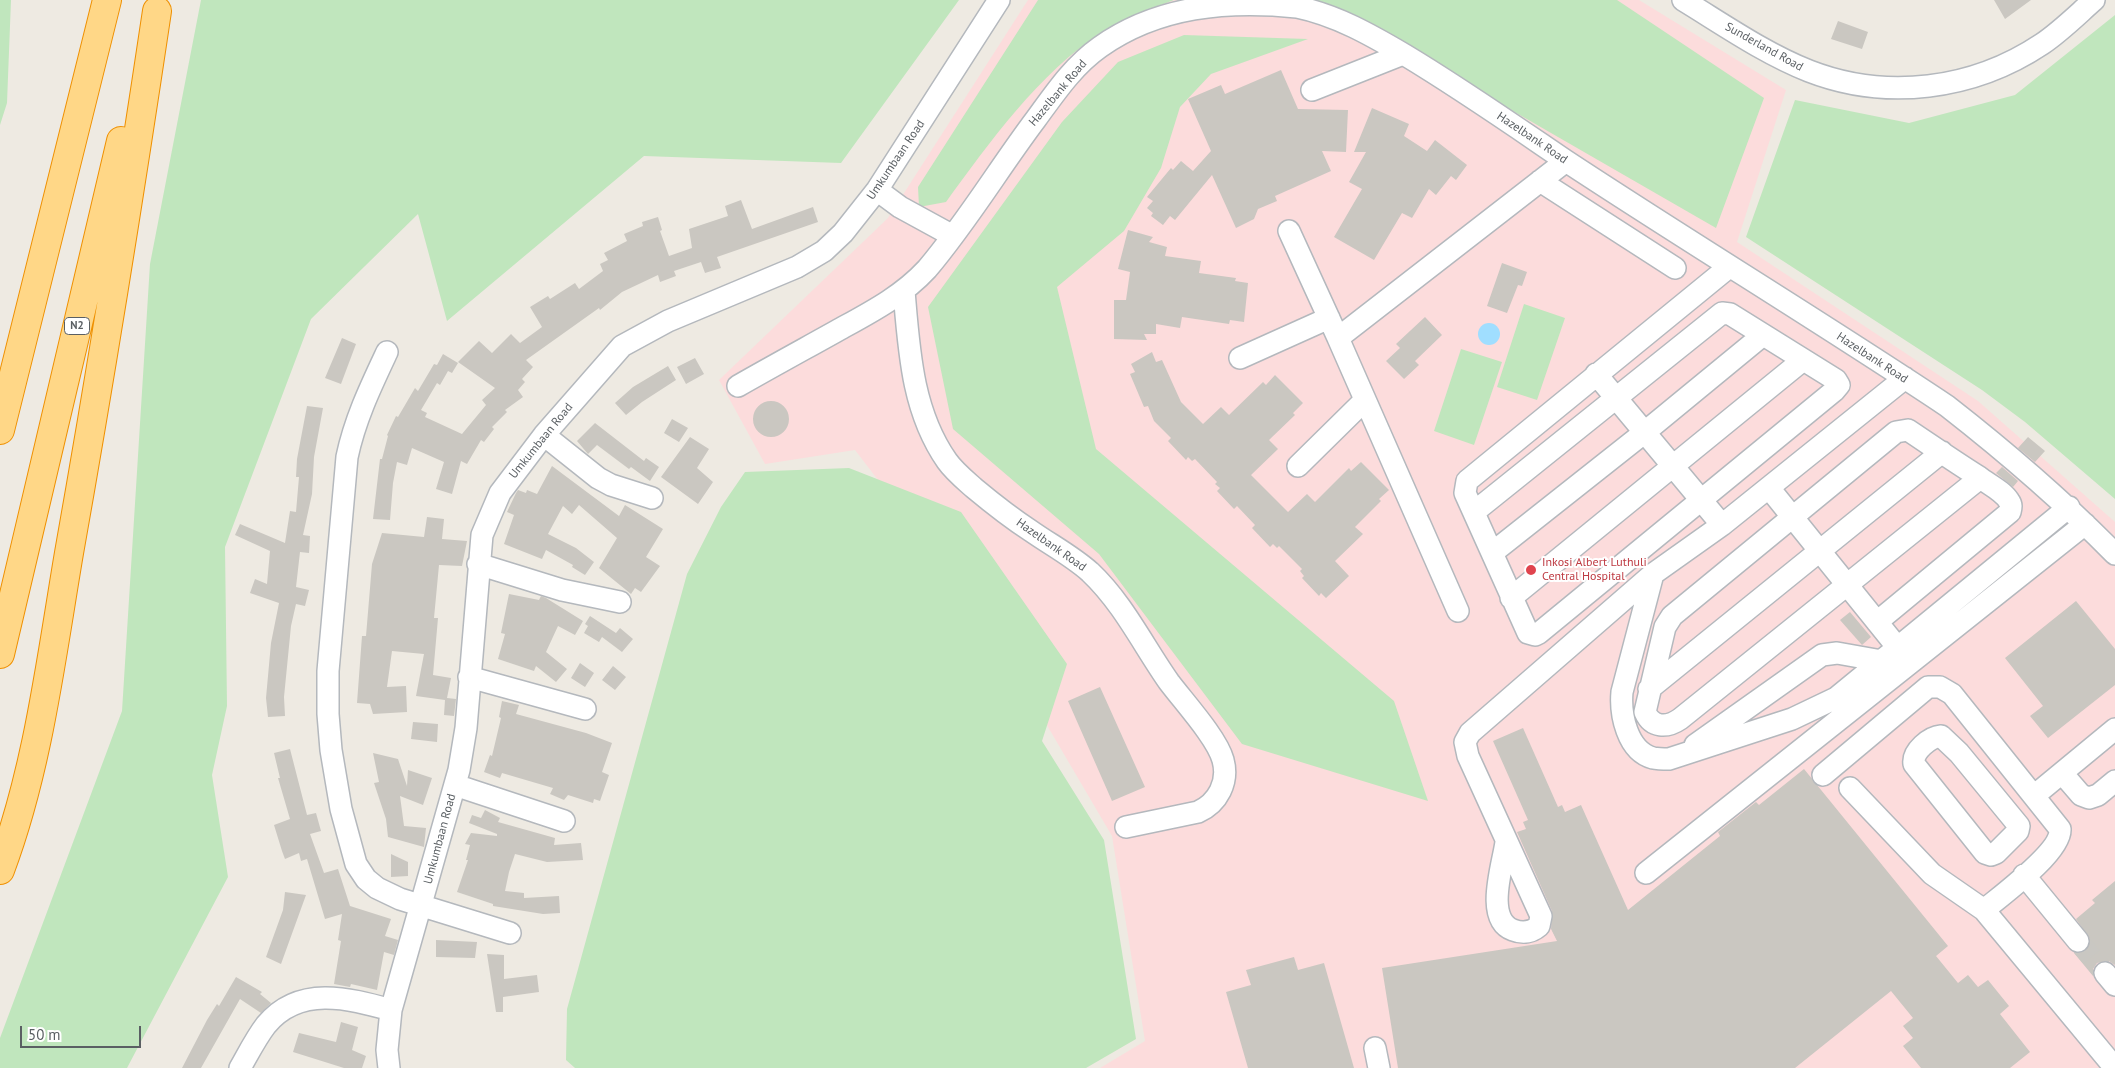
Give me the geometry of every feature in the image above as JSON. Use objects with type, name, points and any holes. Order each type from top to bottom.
[{"type":"highway","points":[[0,430],[106,0]]},
{"type":"highway","points":[[0,870],[12,838],[32,760],[89,441],[159,5]]},
{"type":"highway","name":"N2","points":[[0,654],[117,157],[159,5]]},
{"type":"highway","points":[[0,398],[17,357]]},
{"type":"street","name":"Umkumbaan Road","points":[[388,1068],[387,1050],[391,1010],[454,785],[466,728],[478,564],[482,536],[500,493],[544,435],[622,346],[668,321],[797,266],[824,251],[843,233],[877,190],[999,0]]},
{"type":"street","name":"Sunderland Road","points":[[1683,0],[1767,51],[1808,71],[1844,82],[1901,88],[1933,86],[1965,80],[2019,58],[2044,43],[2094,0]]},
{"type":"street","name":"Hazelbank Road","points":[[1126,827],[1198,812],[1209,807],[1219,796],[1225,778],[1223,760],[1218,747],[1169,682],[1109,590],[1065,553],[988,500],[948,462],[926,421],[915,386],[909,349],[904,291],[927,268],[953,236],[1053,95],[1078,65],[1100,47],[1134,26],[1168,12],[1195,5],[1226,1],[1260,2],[1298,7],[1334,17],[1372,35],[1438,75],[1729,267],[1905,378],[2003,449],[2068,507],[2115,554]]},
{"type":"street","points":[[1312,90],[1403,54]]},
{"type":"street","points":[[1376,291],[1422,264],[1566,161]]},
{"type":"street","points":[[1540,181],[1675,268]]},
{"type":"street","points":[[877,190],[900,207],[953,236]]},
{"type":"street","points":[[1338,338],[1490,201]]},
{"type":"street","points":[[1289,231],[1458,611]]},
{"type":"street","points":[[1474,512],[1722,313],[1730,314],[1836,380],[1838,388],[1539,633],[1535,635],[1528,634],[1465,493],[1467,481],[1470,476],[1729,267]]},
{"type":"street","points":[[738,386],[904,291]]},
{"type":"street","points":[[1240,358],[1329,318]]},
{"type":"street","points":[[1492,553],[1645,432],[1763,334]]},
{"type":"street","points":[[387,352],[361,407],[352,433],[347,457],[328,671],[330,750],[339,799],[356,864],[366,878],[377,888],[421,906],[510,933]]},
{"type":"street","points":[[1511,598],[1803,360]]},
{"type":"street","points":[[1596,374],[1722,525]]},
{"type":"street","points":[[1506,842],[1465,749],[1465,742],[1470,733],[1653,574],[1770,488],[1905,378]]},
{"type":"street","points":[[1298,466],[1364,401]]},
{"type":"street","points":[[1877,622],[2010,512],[2011,504],[2008,499],[1980,478],[1908,430],[1896,432],[1672,616],[1665,627],[1645,705],[1647,717],[1659,725],[1674,724],[1980,478]]},
{"type":"street","points":[[544,435],[598,478],[610,485],[652,498]]},
{"type":"street","points":[[1649,689],[1942,452]]},
{"type":"street","points":[[1770,488],[1877,622],[1890,654]]},
{"type":"street","points":[[1653,574],[1622,692],[1622,715],[1625,726],[1636,745],[1646,755],[1653,758],[1677,758],[1792,719],[1836,698],[2068,507]]},
{"type":"street","points":[[1646,873],[2085,524]]},
{"type":"street","points":[[478,564],[562,590],[620,602]]},
{"type":"street","points":[[1677,758],[1822,656],[1837,653],[1890,654]]},
{"type":"street","points":[[470,677],[585,709]]},
{"type":"street","points":[[1823,775],[1921,691],[1934,686],[1952,694],[2058,822],[2061,834],[2045,856],[1984,910]]},
{"type":"street","points":[[1792,719],[1811,742]]},
{"type":"street","points":[[2035,795],[2115,729]]},
{"type":"street","points":[[1941,736],[1959,753],[1987,787],[2017,822],[2019,828],[1996,853],[1991,855],[1985,853],[1917,768],[1914,764],[1914,754],[1936,737],[1941,736]]},
{"type":"street","points":[[1987,787],[2012,766]]},
{"type":"street","points":[[2062,773],[2081,795],[2089,798],[2098,795],[2115,781]]},
{"type":"street","points":[[454,785],[564,821]]},
{"type":"street","points":[[1850,788],[1932,874],[1984,910],[2115,1068]]},
{"type":"street","points":[[2024,875],[2078,941]]},
{"type":"street","points":[[240,1068],[266,1025],[282,1010],[298,1003],[317,997],[333,997],[355,1000],[391,1010]]},
{"type":"shaded area","name":"Inkosi Albert Luthuli Central Hospital","points":[[1028,0],[1639,0],[1786,90],[1737,242],[1978,401],[2115,522],[2115,1068],[1100,1068],[1145,1041],[1112,836],[984,618],[855,450],[765,464],[719,380],[888,218]]},
{"type":"green space","points":[[0,0],[11,0],[7,103],[0,125]]},
{"type":"green space","points":[[201,0],[959,0],[841,163],[644,156],[447,321],[418,214],[311,319],[225,547],[227,706],[212,775],[228,877],[127,1068],[0,1068],[0,1038],[122,711],[150,264]]},
{"type":"green space","points":[[1038,0],[1174,0],[1119,22],[1079,49],[1036,88],[998,133],[946,202],[919,207],[918,187]]},
{"type":"green space","points":[[1291,0],[1617,0],[1764,98],[1716,228],[1327,4]]},
{"type":"green space","points":[[2115,15],[2115,499],[2025,422],[1982,390],[1746,237],[1795,100],[1909,123],[2015,95]]},
{"type":"green space","points":[[1184,35],[1308,39],[1211,74],[1180,107],[1161,168],[1124,231],[1057,287],[1096,449],[1394,701],[1428,801],[1242,744],[1099,554],[953,429],[928,307],[1062,122],[1118,62]]},
{"type":"green space","points":[[1524,304],[1565,318],[1537,400],[1497,387]]},
{"type":"green space","points":[[1461,349],[1502,362],[1474,445],[1434,431]]},
{"type":"green space","points":[[849,468],[961,512],[1067,664],[1042,741],[1104,840],[1136,1039],[1086,1068],[575,1068],[566,1060],[567,1009],[687,574],[721,507],[745,472]]},
{"type":"water","points":[[1489,323],[1497,326],[1500,334],[1497,342],[1489,345],[1481,342],[1478,334],[1481,326]]},
{"type":"building","points":[[1994,0],[2031,0],[2005,19]]},
{"type":"building","points":[[1838,21],[1868,32],[1862,49],[1831,39]]},
{"type":"building","points":[[1281,70],[1298,109],[1348,110],[1346,152],[1322,151],[1331,171],[1275,196],[1277,201],[1258,209],[1254,219],[1236,228],[1212,175],[1175,220],[1170,216],[1163,225],[1151,216],[1153,213],[1147,208],[1153,201],[1147,197],[1171,168],[1173,170],[1181,161],[1193,171],[1211,151],[1188,99],[1221,85],[1225,94]]},
{"type":"building","points":[[1372,108],[1409,124],[1404,136],[1427,151],[1435,140],[1467,165],[1456,180],[1451,176],[1436,195],[1429,189],[1412,218],[1402,213],[1374,260],[1334,237],[1362,189],[1349,182],[1366,152],[1354,152]]},
{"type":"building","points":[[741,200],[752,229],[813,207],[818,222],[717,257],[721,268],[705,273],[701,262],[674,271],[676,276],[660,282],[658,275],[622,292],[600,310],[599,308],[526,360],[533,367],[522,379],[525,382],[518,390],[523,397],[505,410],[507,412],[492,427],[494,429],[484,442],[481,440],[467,464],[461,461],[452,494],[436,489],[444,462],[412,448],[407,465],[397,462],[390,520],[373,519],[380,459],[382,459],[387,435],[396,416],[398,417],[415,388],[418,391],[434,364],[437,365],[443,354],[458,363],[452,373],[448,371],[440,385],[437,383],[421,410],[427,413],[425,417],[462,434],[486,405],[482,400],[495,388],[458,362],[479,341],[492,353],[511,334],[520,343],[542,327],[530,307],[548,296],[550,299],[575,283],[579,289],[603,271],[600,264],[608,260],[604,253],[627,241],[624,234],[643,226],[642,222],[658,217],[662,230],[660,231],[669,256],[692,248],[689,229],[728,216],[725,206]]},
{"type":"building","points":[[1128,230],[1153,237],[1149,242],[1167,247],[1165,256],[1201,261],[1199,273],[1236,278],[1235,281],[1248,283],[1244,322],[1230,320],[1229,324],[1182,317],[1180,328],[1156,324],[1156,334],[1144,334],[1147,340],[1114,339],[1114,300],[1126,300],[1130,272],[1118,269]]},
{"type":"building","points":[[1502,263],[1527,272],[1522,286],[1518,285],[1507,313],[1487,306]]},
{"type":"building","points":[[1425,317],[1442,335],[1415,361],[1419,365],[1404,379],[1386,361],[1400,348],[1396,344]]},
{"type":"building","points":[[342,338],[356,344],[341,384],[325,378]]},
{"type":"building","points":[[1152,352],[1156,362],[1162,360],[1181,402],[1203,424],[1221,407],[1229,415],[1263,382],[1266,385],[1275,375],[1303,403],[1293,413],[1295,415],[1269,440],[1278,449],[1251,475],[1288,512],[1307,494],[1315,502],[1349,468],[1351,471],[1361,462],[1389,490],[1379,499],[1381,501],[1355,527],[1363,534],[1335,561],[1349,576],[1326,598],[1321,593],[1319,596],[1302,578],[1304,576],[1300,571],[1302,569],[1279,546],[1277,548],[1273,544],[1270,547],[1252,528],[1255,525],[1237,506],[1234,509],[1217,491],[1220,488],[1215,484],[1217,482],[1195,459],[1192,461],[1188,457],[1186,460],[1168,441],[1171,438],[1154,421],[1148,406],[1144,407],[1130,374],[1135,372],[1131,364]]},
{"type":"building","points":[[695,358],[704,374],[686,384],[677,367]]},
{"type":"building","points":[[668,366],[676,380],[626,415],[615,403],[633,387]]},
{"type":"building","points":[[771,401],[778,402],[784,406],[788,412],[788,426],[784,432],[778,436],[771,437],[764,436],[758,432],[754,426],[753,419],[754,412],[758,406],[764,402]]},
{"type":"building","points":[[307,406],[323,408],[314,457],[312,494],[303,535],[310,536],[309,553],[300,552],[296,587],[309,590],[305,606],[296,604],[291,626],[284,697],[285,716],[268,717],[266,698],[271,643],[279,603],[250,593],[255,579],[267,584],[270,551],[235,535],[240,524],[285,543],[290,511],[296,512],[299,477],[296,477],[297,459]]},
{"type":"building","points":[[672,419],[688,428],[679,442],[664,433]]},
{"type":"building","points":[[595,423],[644,461],[646,458],[659,467],[650,481],[631,467],[629,469],[597,445],[588,454],[577,441]]},
{"type":"building","points":[[690,437],[709,449],[697,468],[713,482],[698,504],[661,477]]},
{"type":"building","points":[[2028,437],[2045,451],[2035,462],[2018,448]]},
{"type":"building","points":[[552,466],[619,516],[625,505],[663,529],[646,557],[660,566],[641,592],[635,588],[631,594],[599,568],[617,538],[579,505],[572,514],[563,506],[548,534],[576,548],[594,562],[585,575],[572,567],[573,565],[546,550],[542,559],[504,544],[514,515],[507,512],[516,493],[518,490],[526,493],[527,490],[537,494]]},
{"type":"building","points":[[2002,467],[2018,481],[2013,487],[1996,473]]},
{"type":"building","points":[[427,517],[444,519],[442,539],[467,541],[462,566],[439,565],[434,618],[438,618],[433,675],[451,678],[447,698],[456,699],[454,716],[444,715],[445,700],[416,696],[424,654],[392,651],[387,687],[406,686],[407,712],[373,714],[370,704],[357,703],[362,636],[366,636],[372,564],[382,533],[424,537]]},
{"type":"building","points":[[509,594],[539,600],[541,596],[583,621],[575,635],[558,626],[546,652],[567,669],[556,682],[536,666],[534,671],[498,659],[505,634],[501,633]]},
{"type":"building","points":[[2076,601],[2115,649],[2115,685],[2048,738],[2030,716],[2043,706],[2005,658]]},
{"type":"building","points":[[1850,612],[1871,637],[1862,645],[1840,620]]},
{"type":"building","points":[[590,616],[616,633],[620,628],[633,639],[622,652],[602,637],[599,642],[584,633],[588,626],[585,624]]},
{"type":"building","points":[[580,663],[594,673],[585,687],[571,678]]},
{"type":"building","points":[[613,666],[626,677],[615,690],[602,680]]},
{"type":"building","points":[[1100,687],[1145,787],[1112,801],[1068,701]]},
{"type":"building","points":[[502,701],[519,705],[516,714],[586,733],[612,743],[602,772],[609,775],[600,801],[594,799],[593,803],[568,795],[564,800],[550,794],[553,788],[502,773],[500,778],[484,772],[490,755],[492,756],[501,718],[499,717]]},
{"type":"building","points":[[413,722],[438,724],[437,742],[411,739]]},
{"type":"building","points":[[1523,728],[1558,807],[1562,805],[1565,812],[1581,805],[1628,910],[1720,836],[1718,832],[1756,802],[1759,805],[1804,769],[1948,946],[1936,956],[1958,983],[1968,975],[1978,987],[1988,980],[2009,1006],[2000,1014],[2030,1052],[2010,1068],[1921,1068],[1903,1046],[1913,1038],[1903,1026],[1913,1018],[1891,991],[1795,1068],[1398,1068],[1382,968],[1557,941],[1551,929],[1552,911],[1517,832],[1526,829],[1523,822],[1528,820],[1493,741]]},
{"type":"building","points":[[290,749],[307,815],[316,813],[321,831],[310,834],[324,873],[338,869],[350,906],[391,919],[385,936],[398,940],[394,955],[384,952],[377,990],[351,984],[350,987],[334,984],[341,941],[338,940],[342,914],[325,919],[307,859],[301,861],[299,853],[285,859],[282,851],[274,825],[290,819],[278,778],[280,778],[274,753]]},
{"type":"building","points":[[373,753],[398,759],[407,786],[408,770],[432,778],[423,805],[400,796],[404,826],[426,828],[424,847],[388,837],[386,819],[374,783],[379,782]]},
{"type":"building","points":[[485,810],[500,818],[498,822],[555,838],[554,845],[581,843],[583,860],[547,862],[515,854],[509,872],[505,891],[524,893],[524,898],[559,896],[560,913],[543,914],[493,906],[493,904],[457,892],[468,860],[466,860],[470,845],[465,844],[471,833],[497,836],[497,834],[469,823],[472,815],[481,818]]},
{"type":"building","points":[[391,854],[408,862],[408,876],[391,877]]},
{"type":"building","points":[[2115,881],[2115,965],[2109,961],[2097,963],[2093,969],[2093,976],[2074,953],[2086,950],[2090,939],[2076,919],[2095,903],[2092,900]]},
{"type":"building","points":[[285,892],[306,895],[281,964],[266,957],[283,910]]},
{"type":"building","points":[[436,940],[477,942],[475,958],[436,957]]},
{"type":"building","points":[[487,954],[504,955],[504,979],[537,975],[539,992],[503,997],[503,1012],[496,1012]]},
{"type":"building","points":[[1294,957],[1298,970],[1324,963],[1354,1068],[1248,1068],[1226,992],[1251,985],[1246,970]]},
{"type":"building","points":[[236,977],[262,992],[260,994],[271,1003],[261,1013],[240,999],[201,1068],[182,1068],[207,1020],[217,1004],[219,1006]]},
{"type":"building","points":[[341,1022],[358,1027],[352,1050],[366,1056],[362,1068],[344,1068],[293,1052],[299,1033],[336,1042]]},
{"type":"tunnel","points":[[2078,941],[2105,973]]},
{"type":"place","name":"Inkosi Albert Luthuli Central Hospital","points":[[1531,570]]}]
